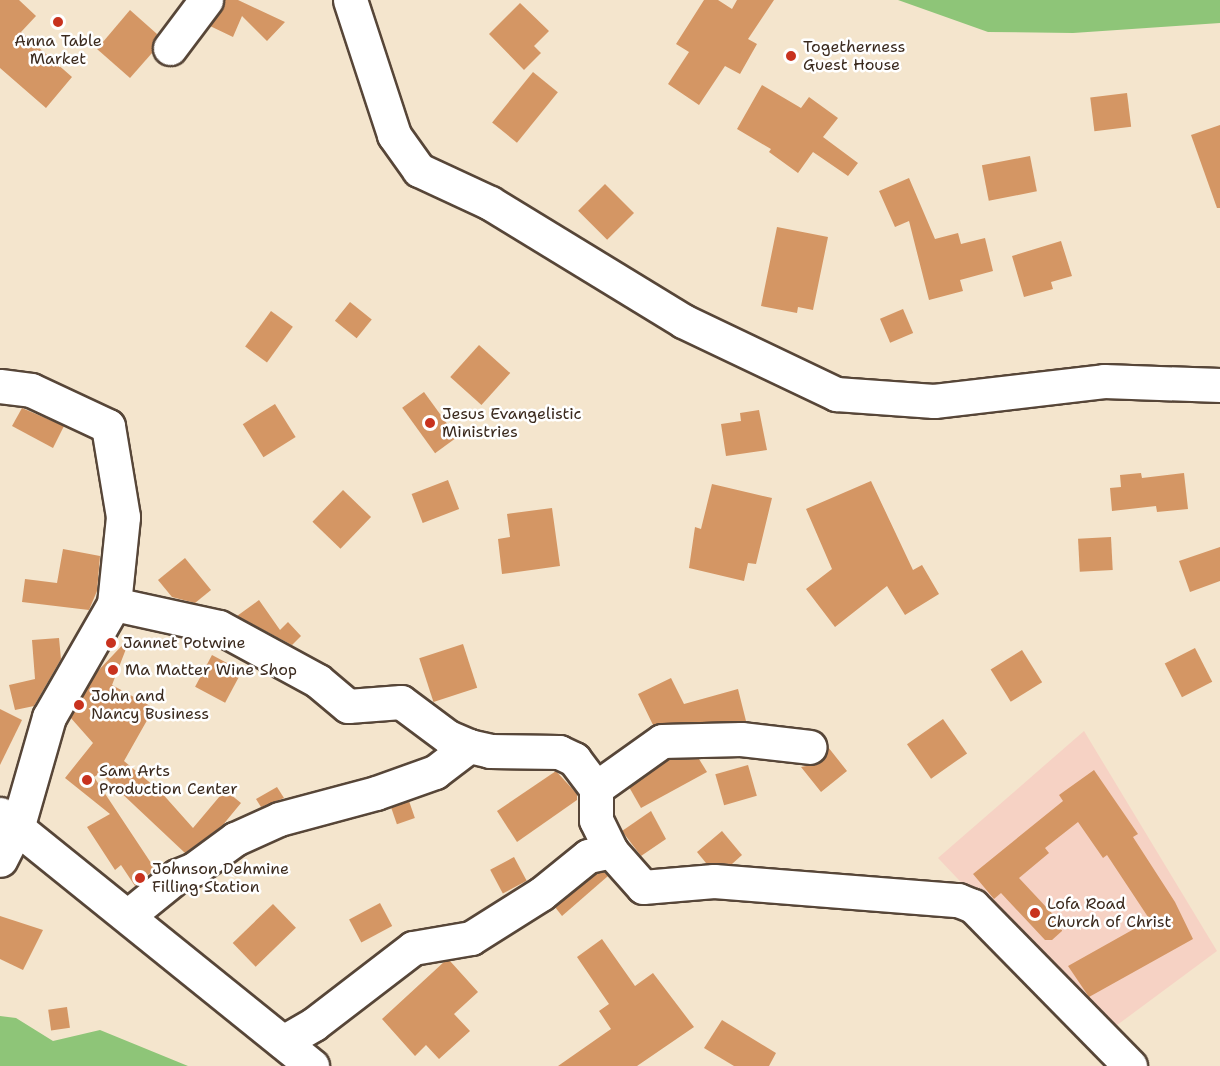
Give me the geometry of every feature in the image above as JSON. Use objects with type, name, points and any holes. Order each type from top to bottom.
[{"type":"street","points":[[170,48],[206,0]]},
{"type":"street","points":[[350,0],[394,135],[419,170],[490,203],[683,321],[836,394],[934,401],[1104,381],[1220,386]]},
{"type":"street","points":[[0,386],[31,390],[108,426],[123,517],[114,604],[49,717],[9,819],[0,860]]},
{"type":"street","points":[[114,604],[219,627],[318,681],[348,706],[401,702],[448,737],[469,746],[490,751],[559,752],[574,759],[596,788],[596,820],[611,852],[643,887],[714,881],[958,900],[973,906],[1130,1066]]},
{"type":"street","points":[[596,788],[662,741],[741,739],[810,747]]},
{"type":"street","points":[[129,915],[177,876],[194,869],[236,839],[279,819],[376,794],[435,772],[469,746]]},
{"type":"street","points":[[9,819],[312,1066]]},
{"type":"street","points":[[283,1042],[314,1024],[413,948],[471,938],[541,894],[588,856],[611,852]]},
{"type":"shaded area","points":[[1084,731],[1217,951],[1105,1034],[938,858]]},
{"type":"green space","points":[[898,0],[1220,0],[1220,23],[1073,33],[988,32]]},
{"type":"green space","points":[[0,1016],[16,1018],[53,1041],[100,1030],[188,1066],[0,1066]]},
{"type":"building","points":[[0,0],[19,0],[36,16],[21,32],[72,77],[46,108],[0,68]]},
{"type":"building","points":[[224,0],[238,0],[285,22],[267,41],[242,16],[233,37],[210,26]]},
{"type":"building","points":[[704,0],[718,0],[732,9],[737,0],[774,0],[748,39],[757,44],[740,74],[725,66],[699,105],[668,84],[689,52],[676,44]]},
{"type":"building","points":[[520,3],[549,31],[534,46],[541,53],[524,70],[489,34]]},
{"type":"building","points":[[130,10],[157,34],[152,53],[130,78],[97,49]]},
{"type":"building","points":[[533,72],[558,92],[517,143],[492,123]]},
{"type":"building","points":[[762,85],[801,108],[809,97],[838,118],[823,137],[858,163],[848,176],[813,152],[798,173],[769,152],[771,149],[737,129]]},
{"type":"building","points":[[1127,93],[1131,127],[1094,131],[1090,98]]},
{"type":"building","points":[[1220,125],[1220,208],[1217,208],[1191,135]]},
{"type":"building","points":[[1030,156],[1037,191],[989,201],[982,165]]},
{"type":"building","points":[[909,178],[935,239],[958,233],[961,244],[985,238],[993,271],[960,280],[963,291],[929,300],[909,221],[895,227],[879,191]]},
{"type":"building","points":[[605,184],[634,213],[607,240],[578,211]]},
{"type":"building","points":[[777,227],[828,237],[813,310],[798,307],[797,313],[761,306]]},
{"type":"building","points":[[1061,241],[1072,276],[1051,282],[1053,289],[1024,297],[1012,256]]},
{"type":"building","points":[[350,302],[372,320],[357,338],[335,321]]},
{"type":"building","points":[[903,309],[913,333],[890,343],[880,319]]},
{"type":"building","points":[[271,311],[293,327],[267,362],[245,347]]},
{"type":"building","points":[[479,345],[510,373],[481,405],[450,377]]},
{"type":"building","name":"Jesus Evangelistic Ministries","points":[[424,392],[457,437],[435,453],[402,408]]},
{"type":"building","points":[[275,404],[296,437],[263,457],[243,424]]},
{"type":"building","points":[[22,408],[64,426],[53,448],[12,426]]},
{"type":"building","points":[[759,410],[767,450],[726,456],[721,424],[741,421],[740,413]]},
{"type":"building","points":[[1141,473],[1142,478],[1184,473],[1188,509],[1157,512],[1156,506],[1112,511],[1110,488],[1121,487],[1120,475]]},
{"type":"building","points":[[448,480],[459,509],[423,523],[412,494]]},
{"type":"building","points":[[871,481],[913,570],[922,565],[939,594],[905,615],[887,586],[835,627],[806,589],[832,569],[806,509]]},
{"type":"building","points":[[712,484],[772,498],[756,564],[748,563],[744,581],[689,568],[695,527],[701,529]]},
{"type":"building","points":[[343,490],[371,517],[340,549],[312,522]]},
{"type":"building","points":[[552,508],[560,566],[502,574],[498,539],[510,537],[507,514]]},
{"type":"building","points":[[1111,537],[1113,570],[1080,572],[1078,539]]},
{"type":"building","points":[[1220,547],[1220,581],[1190,592],[1179,561]]},
{"type":"building","points":[[63,549],[100,556],[97,591],[89,610],[22,602],[25,579],[57,583]]},
{"type":"building","points":[[185,558],[211,590],[195,603],[172,597],[158,580]]},
{"type":"building","points":[[259,600],[280,630],[288,622],[301,636],[292,645],[237,616]]},
{"type":"building","points":[[131,636],[112,685],[154,708],[124,761],[160,791],[193,828],[225,790],[241,803],[222,826],[185,853],[100,773],[94,777],[155,869],[135,886],[121,865],[115,870],[87,827],[110,814],[65,778],[93,743],[70,717],[96,673]]},
{"type":"building","points":[[59,638],[61,659],[34,706],[15,710],[9,685],[35,679],[32,640]]},
{"type":"building","points":[[463,644],[477,688],[433,702],[419,658]]},
{"type":"building","points":[[1195,648],[1212,682],[1182,697],[1165,663]]},
{"type":"building","points":[[1022,650],[1042,682],[1011,702],[991,670]]},
{"type":"building","points":[[212,655],[242,671],[225,703],[195,687]]},
{"type":"building","points":[[671,678],[684,704],[738,689],[746,721],[653,725],[638,694]]},
{"type":"building","points":[[0,709],[22,720],[0,765]]},
{"type":"building","points":[[943,719],[967,753],[931,779],[907,744]]},
{"type":"building","points":[[828,747],[847,771],[821,792],[801,767],[818,764],[825,758]]},
{"type":"building","points":[[699,759],[707,772],[641,808],[629,787],[668,760]]},
{"type":"building","points":[[748,765],[757,796],[724,805],[715,774]]},
{"type":"building","points":[[1094,770],[1138,834],[1133,837],[1175,902],[1193,939],[1089,997],[1068,966],[1150,920],[1107,855],[1103,858],[1078,822],[1045,848],[1049,853],[1019,878],[1062,924],[1062,931],[1052,940],[1045,940],[1001,893],[994,899],[973,874],[1063,801],[1059,795]]},
{"type":"building","points":[[556,771],[577,794],[577,800],[517,842],[497,811]]},
{"type":"building","points":[[277,787],[284,798],[261,807],[256,799]]},
{"type":"building","points":[[409,801],[415,818],[397,824],[391,807]]},
{"type":"building","points":[[651,811],[666,839],[641,856],[622,831]]},
{"type":"building","points":[[722,831],[742,855],[732,864],[706,863],[697,852]]},
{"type":"building","points":[[514,857],[527,881],[503,894],[490,870]]},
{"type":"building","points":[[604,872],[608,876],[562,916],[555,907],[596,873]]},
{"type":"building","points":[[380,903],[392,926],[361,942],[349,919]]},
{"type":"building","points":[[273,904],[296,928],[256,967],[233,943]]},
{"type":"building","points":[[0,916],[43,930],[23,970],[0,959]]},
{"type":"building","points":[[602,939],[635,986],[653,973],[694,1027],[637,1066],[558,1066],[611,1029],[599,1011],[609,1004],[577,957]]},
{"type":"building","points":[[445,961],[450,961],[478,992],[454,1014],[470,1031],[439,1059],[426,1045],[415,1056],[382,1019]]},
{"type":"building","points":[[67,1007],[70,1028],[51,1030],[48,1010]]},
{"type":"building","points":[[722,1020],[776,1053],[769,1066],[734,1066],[704,1048]]},
{"type":"place","name":"Anna Table Market","points":[[58,22]]},
{"type":"place","name":"Togetherness Guest House","points":[[791,56]]},
{"type":"place","name":"Jesus Evangelistic Ministries","points":[[430,423]]},
{"type":"place","name":"Jannet Potwine","points":[[111,643]]},
{"type":"place","name":"Ma Matter Wine Shop","points":[[113,670]]},
{"type":"place","name":"John and Nancy Business","points":[[79,705]]},
{"type":"place","name":"Sam Arts Production Center","points":[[87,780]]},
{"type":"place","name":"Johnson Dehmine Filling Station","points":[[140,878]]},
{"type":"place","name":"Lofa Road Church of Christ","points":[[1035,913]]}]
